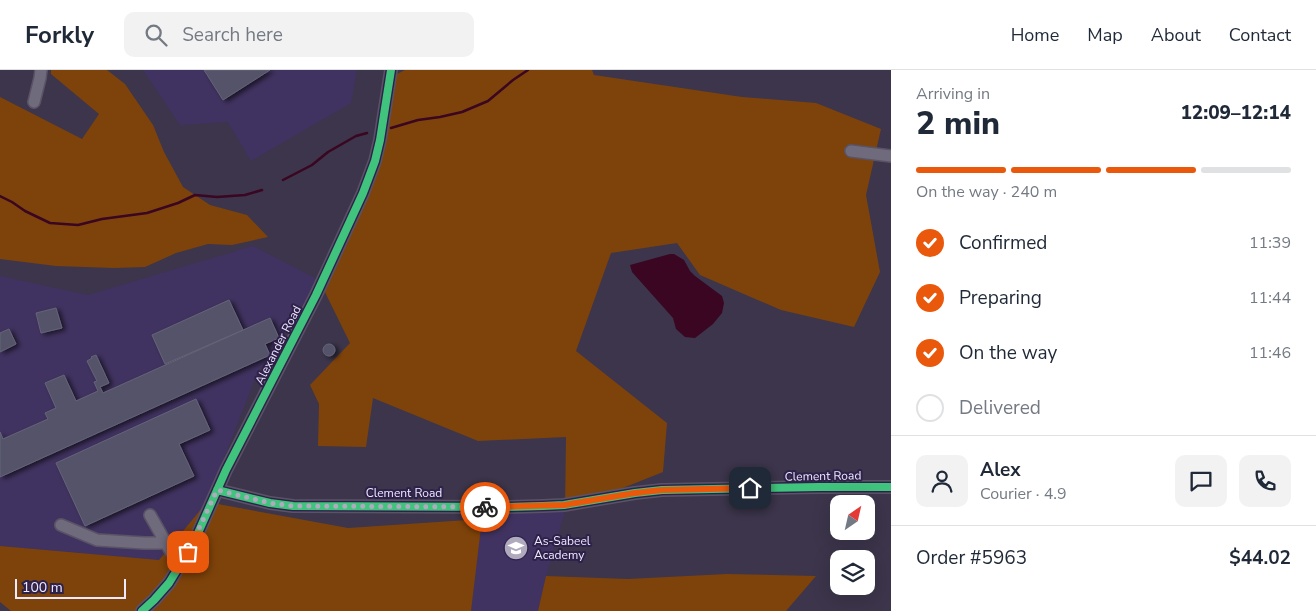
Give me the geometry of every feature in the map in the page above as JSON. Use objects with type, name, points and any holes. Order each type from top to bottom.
[{"type":"street","points":[[34,102],[41,70]]},
{"type":"street","name":"Alexander Road","points":[[142,611],[162,592],[173,578],[194,542],[217,490],[316,296],[369,181],[380,140],[391,70]]},
{"type":"street","points":[[851,151],[891,156]]},
{"type":"street","name":"Clement Road","points":[[217,490],[270,503],[293,506],[507,507],[564,505],[662,490],[891,487]]},
{"type":"street","points":[[150,515],[164,543],[171,552],[183,561]]},
{"type":"street","points":[[60,525],[97,540],[164,543]]},
{"type":"shaded area","points":[[51,70],[107,70],[125,84],[153,125],[164,152],[183,187],[210,205],[247,215],[268,237],[232,245],[208,244],[176,253],[145,267],[56,266],[0,259],[0,97],[82,139],[99,114],[51,74]]},
{"type":"shaded area","points":[[143,70],[357,70],[351,103],[251,161],[228,122],[180,125]]},
{"type":"shaded area","points":[[405,70],[592,70],[594,75],[742,97],[816,103],[881,129],[866,195],[880,272],[854,327],[781,310],[700,275],[677,243],[611,253],[576,351],[667,423],[663,472],[565,511],[566,437],[478,441],[373,398],[366,447],[318,446],[319,404],[310,385],[350,343],[319,280],[353,230],[389,125],[397,74]]},
{"type":"shaded area","points":[[253,246],[319,280],[256,376],[207,502],[159,560],[0,546],[0,276],[88,295]]},
{"type":"shaded area","points":[[674,254],[684,260],[695,276],[722,296],[724,303],[722,313],[713,324],[695,338],[685,337],[676,329],[673,318],[632,272],[630,265]]},
{"type":"shaded area","points":[[207,502],[348,528],[482,519],[471,611],[11,611],[0,602],[0,546],[159,560]]},
{"type":"shaded area","name":"As-Sabeel Academy","points":[[565,511],[538,611],[471,611],[482,514]]},
{"type":"shaded area","points":[[727,574],[816,576],[786,611],[538,611],[546,576],[628,579]]},
{"type":"building","points":[[204,70],[270,70],[223,100]]},
{"type":"building","points":[[229,300],[243,330],[165,364],[152,335]]},
{"type":"building","points":[[56,308],[62,328],[41,333],[36,313]]},
{"type":"building","points":[[270,318],[279,338],[265,344],[270,355],[0,477],[0,432],[3,439],[48,419],[45,413],[56,408],[45,383],[64,375],[76,401],[98,391],[94,382],[97,381],[87,361],[91,357],[96,355],[109,383],[100,387],[103,393]]},
{"type":"building","points":[[9,329],[16,344],[0,352],[0,333]]},
{"type":"building","points":[[329,344],[335,350],[329,356],[323,350]]},
{"type":"building","points":[[196,399],[210,430],[179,444],[194,476],[85,526],[56,463]]},
{"type":"waterway","points":[[391,128],[418,120],[462,112],[488,101],[528,70]]},
{"type":"waterway","points":[[283,180],[312,165],[328,152],[356,136],[367,133]]},
{"type":"waterway","points":[[0,196],[50,223],[78,225],[102,219],[147,213],[178,203],[195,195],[217,197],[245,195],[262,190]]},
{"type":"cycle path","points":[[142,611],[169,583],[194,542],[226,470],[316,295],[363,193],[375,161],[380,140],[391,70]]},
{"type":"cycle path","points":[[217,490],[270,503],[293,506],[507,507],[564,505],[662,490],[891,487]]},
{"type":"way so far","points":[[188,552],[217,490],[270,503],[293,506],[485,507]]},
{"type":"place","name":"As-Sabeel Academy","points":[[516,548]]},
{"type":"route","points":[[485,507],[564,505],[662,490],[750,488]]}]
